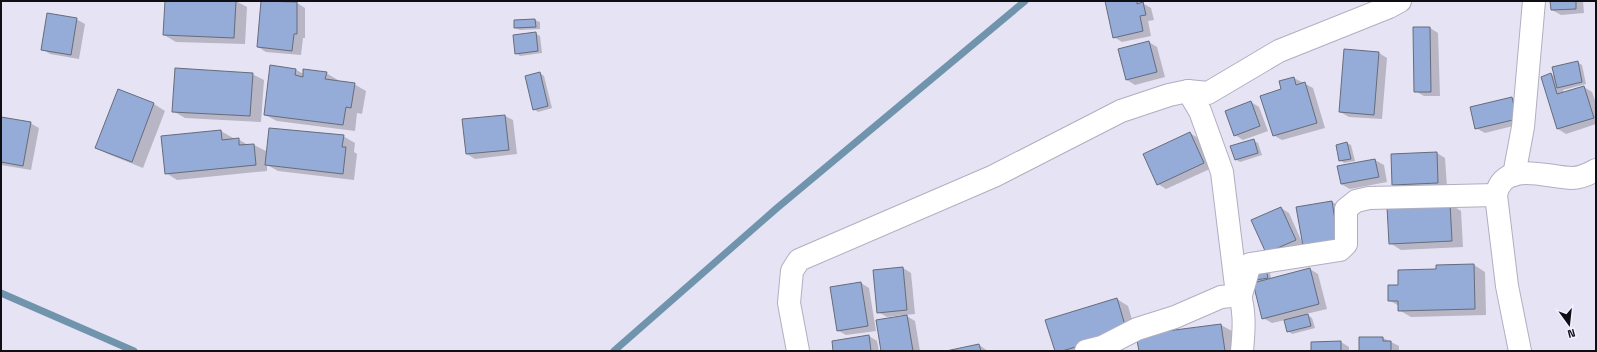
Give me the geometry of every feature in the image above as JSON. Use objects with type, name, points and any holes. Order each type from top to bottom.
[{"type":"street","points":[[798,351],[790,303],[792,272],[800,260],[994,176],[1121,111],[1169,95],[1188,91],[1208,93],[1279,51],[1389,7],[1400,1]]},
{"type":"street","points":[[1514,175],[1523,127],[1534,1]]},
{"type":"street","points":[[1188,91],[1200,111],[1222,172],[1236,286],[1240,294],[1244,331],[1242,351]]},
{"type":"street","points":[[1520,351],[1507,286],[1496,195],[1498,186],[1508,177],[1525,172],[1574,178],[1596,170]]},
{"type":"street","points":[[1240,294],[1250,264],[1340,250],[1343,248],[1346,244],[1346,209],[1356,201],[1369,198],[1496,195]]},
{"type":"street","points":[[1086,351],[1102,347],[1137,329],[1175,318],[1221,297],[1240,294]]},
{"type":"building","points":[[165,1],[236,1],[234,38],[163,35]]},
{"type":"building","points":[[261,1],[297,2],[297,34],[294,34],[292,51],[257,47]]},
{"type":"building","points":[[1105,1],[1137,1],[1137,4],[1143,2],[1146,15],[1140,16],[1143,31],[1113,38]]},
{"type":"building","points":[[1550,1],[1576,1],[1576,9],[1551,10]]},
{"type":"building","points":[[47,13],[77,18],[71,55],[41,50]]},
{"type":"building","points":[[535,19],[536,27],[514,28],[514,20]]},
{"type":"building","points":[[1413,27],[1430,27],[1431,92],[1414,92]]},
{"type":"building","points":[[536,32],[538,51],[515,54],[513,35]]},
{"type":"building","points":[[1149,41],[1157,72],[1126,80],[1118,49]]},
{"type":"building","points":[[1344,49],[1379,52],[1374,115],[1339,112]]},
{"type":"building","points":[[1578,61],[1582,82],[1557,88],[1552,67]]},
{"type":"building","points":[[270,65],[296,69],[295,75],[303,77],[303,69],[327,72],[325,79],[355,83],[351,108],[346,107],[343,125],[264,115]]},
{"type":"building","points":[[175,68],[253,73],[250,116],[172,112]]},
{"type":"building","points":[[540,72],[548,106],[533,110],[525,76]]},
{"type":"building","points":[[1551,73],[1557,94],[1584,86],[1594,118],[1557,129],[1541,77]]},
{"type":"building","points":[[1294,77],[1296,85],[1305,82],[1317,123],[1273,136],[1260,96],[1281,89],[1279,81]]},
{"type":"building","points":[[118,89],[154,103],[132,162],[95,148]]},
{"type":"building","points":[[1512,97],[1517,119],[1475,129],[1470,107]]},
{"type":"building","points":[[1251,101],[1260,126],[1234,136],[1225,111]]},
{"type":"building","points":[[505,115],[509,150],[466,154],[462,119]]},
{"type":"building","points":[[1,117],[31,122],[23,166],[1,162]]},
{"type":"building","points":[[269,128],[344,135],[342,147],[346,147],[343,174],[265,165]]},
{"type":"building","points":[[221,130],[222,140],[239,138],[239,145],[254,144],[256,165],[165,174],[161,136]]},
{"type":"building","points":[[1190,132],[1204,163],[1157,185],[1143,154]]},
{"type":"building","points":[[1254,139],[1258,153],[1235,160],[1230,146]]},
{"type":"building","points":[[1347,142],[1351,159],[1339,161],[1336,145]]},
{"type":"building","points":[[1437,152],[1438,183],[1392,185],[1391,154]]},
{"type":"building","points":[[1375,159],[1379,177],[1341,184],[1337,166]]},
{"type":"building","points":[[1332,201],[1338,239],[1303,246],[1296,207]]},
{"type":"building","points":[[1450,203],[1452,241],[1389,244],[1387,207]]},
{"type":"building","points":[[1281,207],[1296,240],[1266,253],[1251,220]]},
{"type":"building","points":[[1474,264],[1475,309],[1398,311],[1398,301],[1388,301],[1388,285],[1398,285],[1398,270],[1436,269],[1436,265]]},
{"type":"building","points":[[903,267],[907,310],[877,313],[873,270]]},
{"type":"building","points":[[1310,268],[1319,304],[1262,319],[1253,283]]},
{"type":"building","points":[[1266,269],[1268,278],[1250,281],[1248,272]]},
{"type":"building","points":[[861,282],[868,326],[837,331],[830,287]]},
{"type":"building","points":[[1117,298],[1127,332],[1062,351],[1055,351],[1045,320]]},
{"type":"building","points":[[1308,314],[1311,326],[1287,332],[1284,320]]},
{"type":"building","points":[[907,315],[913,351],[881,351],[876,320]]},
{"type":"building","points":[[1221,324],[1225,351],[1139,351],[1136,335]]},
{"type":"building","points":[[869,335],[871,351],[833,351],[832,341]]},
{"type":"building","points":[[1359,337],[1383,337],[1383,341],[1391,341],[1391,351],[1359,351]]},
{"type":"building","points":[[1341,341],[1341,351],[1311,351],[1311,342]]},
{"type":"building","points":[[979,344],[981,351],[946,351]]},
{"type":"waterway","points":[[614,351],[777,208],[1025,1]]},
{"type":"waterway","points":[[1,293],[134,351]]}]
